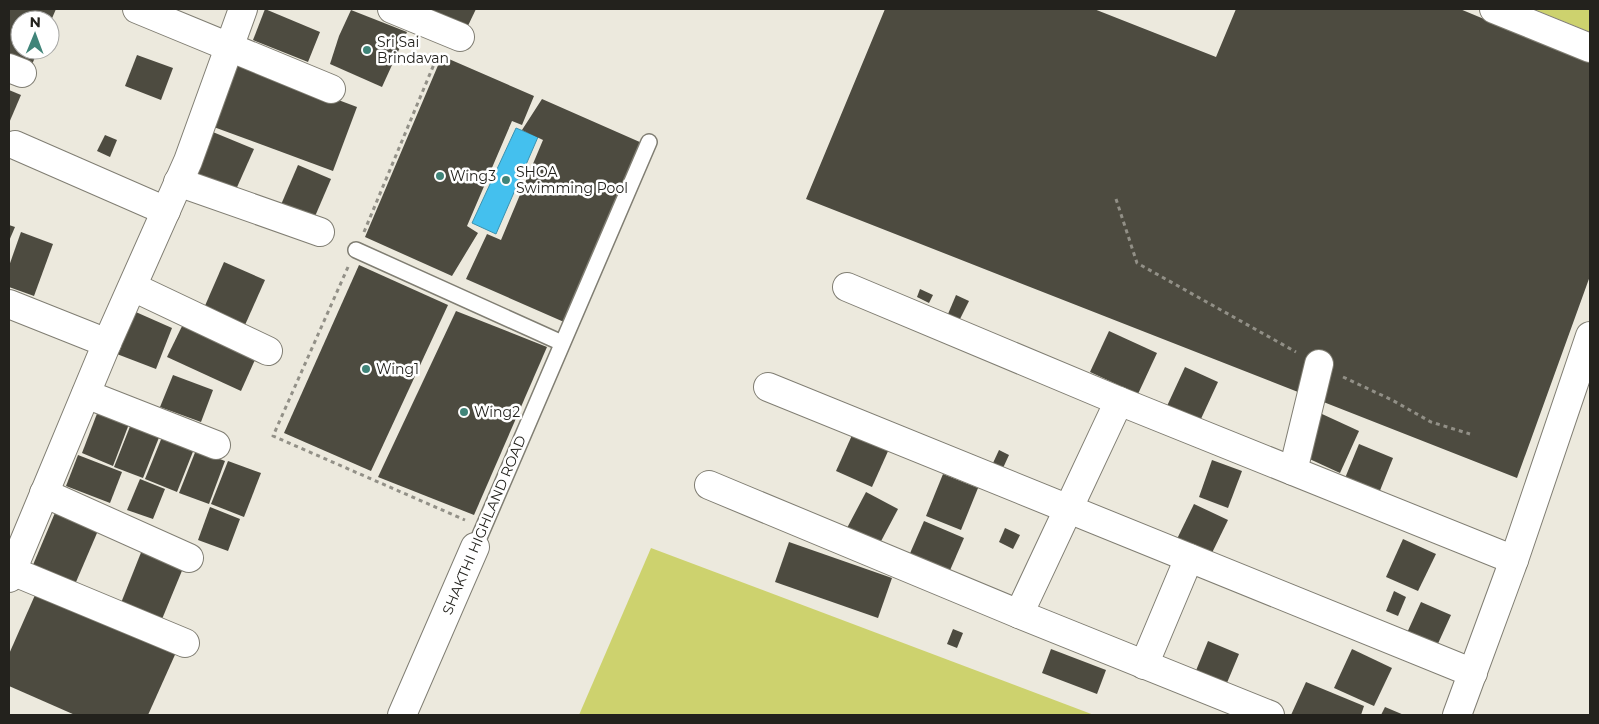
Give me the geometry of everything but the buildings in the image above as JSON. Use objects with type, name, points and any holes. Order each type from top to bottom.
[{"type":"street","points":[[137,9],[331,89]]},
{"type":"street","points":[[185,643],[10,574],[107,343],[178,182],[243,9]]},
{"type":"street","points":[[392,9],[460,37]]},
{"type":"street","points":[[1494,9],[1590,48]]},
{"type":"street","points":[[15,145],[166,210]]},
{"type":"street","points":[[178,182],[320,232]]},
{"type":"street","points":[[133,287],[268,351]]},
{"type":"street","points":[[847,287],[1119,401],[1514,560]]},
{"type":"street","points":[[9,304],[107,343]]},
{"type":"street","points":[[1457,715],[1514,560],[1590,336]]},
{"type":"street","points":[[1293,471],[1319,364]]},
{"type":"street","points":[[768,387],[1473,673]]},
{"type":"street","points":[[86,394],[216,445]]},
{"type":"street","points":[[1019,614],[1119,401]]},
{"type":"street","points":[[709,485],[1019,614],[1270,715]]},
{"type":"street","points":[[44,493],[189,558]]},
{"type":"street","name":"SHAKTHI HIGHLAND ROAD","points":[[402,715],[473,534]]},
{"type":"street","points":[[1144,665],[1189,558]]},
{"type":"lane","name":"SHAKTHI HIGHLAND ROAD","points":[[473,534],[562,343],[649,142]]},
{"type":"lane","points":[[356,250],[562,343]]},
{"type":"path","points":[[437,57],[356,250],[273,436],[473,534]]},
{"type":"path","points":[[1116,199],[1137,263]]},
{"type":"green space","points":[[1533,9],[1590,9],[1590,32]]},
{"type":"green space","points":[[651,548],[1094,715],[579,715]]},
{"type":"water","name":"SHOA Swimming Pool","points":[[516,128],[538,137],[496,234],[472,223]]},
{"type":"place","name":"Sri Sai Brindavan","points":[[367,50]]},
{"type":"place","name":"Wing3","points":[[440,176]]},
{"type":"place","name":"SHOA Swimming Pool","points":[[506,180]]},
{"type":"place","name":"Wing1","points":[[366,369]]},
{"type":"place","name":"Wing2","points":[[464,412]]}]
